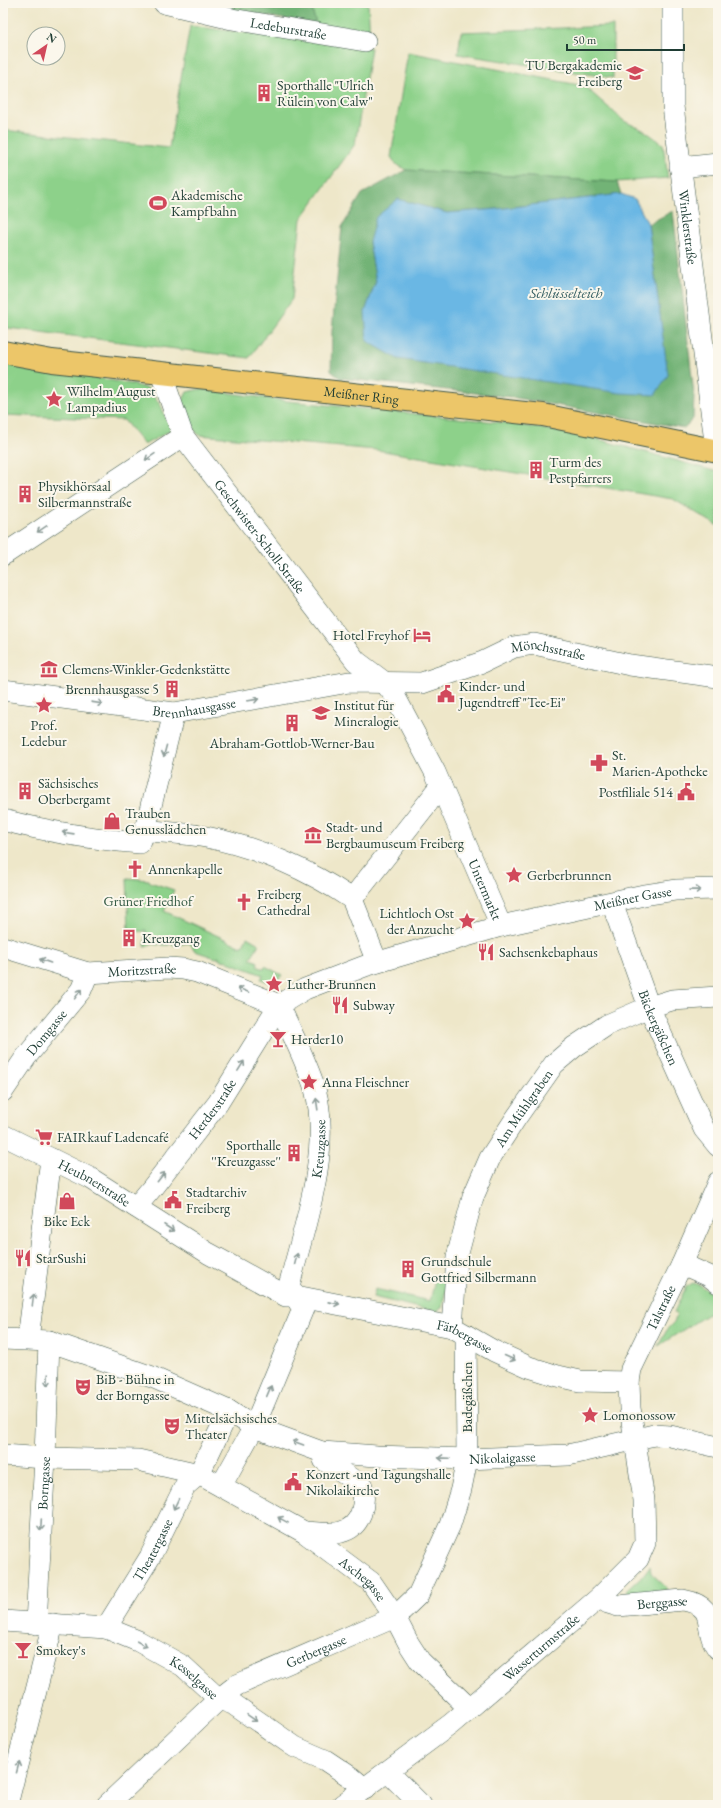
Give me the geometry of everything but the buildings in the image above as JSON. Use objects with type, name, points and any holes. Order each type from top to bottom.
[{"type":"main road","name":"Meißner Ring","points":[[3,352],[52,361],[543,415],[717,450]]},
{"type":"street","name":"Ledeburstraße","points":[[164,3],[232,19],[366,41]]},
{"type":"street","name":"Winklerstraße","points":[[673,3],[673,106],[717,450]]},
{"type":"street","points":[[680,167],[718,163]]},
{"type":"street","name":"Geschwister-Scholl-Straße","points":[[161,373],[183,436],[356,661],[384,682]]},
{"type":"street","points":[[3,555],[183,436]]},
{"type":"street","name":"Mönchsstraße","points":[[384,682],[422,683],[483,662],[514,647],[534,644],[637,666],[718,677]]},
{"type":"street","name":"Brennhausgasse","points":[[3,690],[174,713],[349,682],[384,682]]},
{"type":"street","name":"Untermarkt","points":[[384,682],[393,693],[441,786],[501,926]]},
{"type":"street","points":[[3,820],[40,830],[106,840],[140,843],[145,830],[174,713]]},
{"type":"street","points":[[352,899],[441,786]]},
{"type":"street","points":[[145,830],[205,837],[267,855],[320,879],[352,899],[377,962]]},
{"type":"street","name":"Meißner Gasse","points":[[548,916],[676,890],[718,890]]},
{"type":"street","name":"Bäckergäßchen","points":[[612,902],[649,1007],[704,1128],[718,1146]]},
{"type":"street","name":"Untermarkt","points":[[279,1005],[305,990],[377,962],[501,926],[548,916]]},
{"type":"street","name":"Moritzstraße","points":[[3,947],[88,973],[168,968],[183,969],[197,972],[279,1005]]},
{"type":"street","name":"Domgasse","points":[[3,1092],[26,1057],[81,990],[88,973]]},
{"type":"street","name":"Am Mühlgraben","points":[[459,1331],[457,1257],[473,1197],[490,1158],[554,1064],[574,1047],[607,1025],[649,1007],[672,1000],[718,997]]},
{"type":"street","name":"Herderstraße","points":[[136,1206],[218,1103],[279,1005]]},
{"type":"street","name":"Kreuzgasse","points":[[254,1427],[303,1309],[289,1286],[319,1161],[319,1118],[315,1090],[304,1059],[279,1005]]},
{"type":"street","points":[[3,1136],[50,1159]]},
{"type":"street","name":"Heubnerstraße","points":[[28,1339],[50,1159],[90,1178],[208,1253],[286,1296],[296,1296]]},
{"type":"street","name":"Talstraße","points":[[634,1440],[630,1408],[629,1382],[631,1369],[682,1264],[718,1182]]},
{"type":"street","points":[[682,1264],[709,1276],[718,1283]]},
{"type":"street","name":"Färbergasse","points":[[296,1296],[459,1331],[494,1351],[529,1367],[558,1376],[580,1381],[629,1382]]},
{"type":"street","name":"Badegäßchen","points":[[459,1331],[467,1459]]},
{"type":"street","name":"Nikolaigasse","points":[[3,1339],[49,1341],[152,1377],[229,1411],[254,1427],[322,1452],[377,1456],[467,1459],[568,1455],[654,1435],[670,1436],[718,1447]]},
{"type":"street","name":"Borngasse","points":[[8,1805],[29,1726],[44,1624],[45,1458],[49,1341]]},
{"type":"street","points":[[200,1474],[229,1411]]},
{"type":"street","points":[[221,1486],[254,1427]]},
{"type":"street","name":"Wasserturmstraße","points":[[342,1805],[388,1772],[470,1708],[600,1597],[638,1559],[645,1542],[644,1500],[634,1440]]},
{"type":"street","points":[[304,1532],[342,1532],[351,1528],[362,1514],[364,1501],[362,1486],[324,1460],[322,1452]]},
{"type":"street","name":"Aschegasse","points":[[3,1456],[138,1460],[200,1474],[304,1532],[371,1582],[395,1617],[420,1661],[470,1708]]},
{"type":"street","name":"Gerbergasse","points":[[107,1805],[219,1699],[237,1685],[395,1617],[418,1595],[452,1520],[461,1489],[467,1459]]},
{"type":"street","name":"Theatergasse","points":[[106,1628],[150,1557],[184,1486],[200,1474]]},
{"type":"street","name":"Berggasse","points":[[600,1597],[608,1603],[618,1606],[683,1600],[693,1602],[702,1606],[708,1614],[714,1644],[718,1649]]},
{"type":"street","name":"Kesselgasse","points":[[3,1621],[106,1628],[138,1641],[183,1666],[219,1699],[232,1704],[273,1733],[305,1751],[325,1760],[352,1778],[365,1789]]},
{"type":"street","points":[[388,1772],[421,1805]]},
{"type":"green space","points":[[183,3],[310,3],[316,24]]},
{"type":"green space","points":[[310,3],[368,3],[370,36],[316,24]]},
{"type":"green space","name":"Akademische Kampfbahn","points":[[190,26],[371,48],[355,144],[301,219],[292,299],[249,358],[8,328],[3,325],[3,130],[169,148]]},
{"type":"green space","points":[[613,26],[613,78],[458,54],[461,32]]},
{"type":"green space","points":[[408,52],[584,86],[624,121],[645,131],[663,144],[668,178],[617,182],[406,170],[396,164],[391,157]]},
{"type":"green space","points":[[406,170],[617,182],[621,194],[497,209],[447,213],[398,199],[369,242],[376,281],[365,312],[663,338],[648,224],[673,211],[694,395],[693,419],[684,428],[511,397],[340,378],[331,371],[332,331],[342,227],[362,194]]},
{"type":"green space","points":[[3,361],[131,384],[149,389],[161,406],[171,430],[144,445],[124,420],[3,415]]},
{"type":"green space","points":[[200,389],[287,401],[507,423],[586,436],[718,472],[718,526],[673,499],[377,450],[199,435],[188,424],[181,404],[187,392]]},
{"type":"green space","name":"Grüner Friedhof","points":[[127,878],[149,880],[150,882],[174,890],[164,911],[242,947],[247,937],[259,944],[250,958],[258,962],[257,966],[264,969],[265,966],[282,975],[277,981],[270,983],[261,979],[263,975],[226,960],[218,959],[219,957],[216,958],[195,951],[190,943],[172,945],[169,943],[169,945],[162,945],[162,943],[159,943],[159,945],[150,944],[145,946],[146,931],[129,932]]},
{"type":"green space","points":[[436,1276],[448,1279],[442,1308],[436,1312],[373,1297],[375,1289],[430,1301]]},
{"type":"green space","points":[[693,1283],[700,1285],[718,1298],[718,1318],[708,1314],[658,1346],[668,1328],[674,1322],[677,1314],[674,1312],[686,1287]]},
{"type":"green space","points":[[650,1566],[651,1573],[669,1590],[628,1593],[626,1591],[644,1574]]},
{"type":"water","name":"Schlüsselteich","points":[[621,194],[635,199],[648,224],[668,375],[655,395],[620,393],[398,359],[367,341],[365,312],[376,281],[369,242],[376,217],[398,199],[447,213],[497,209]]},
{"type":"place","name":"TU Bergakademie Freiberg","points":[[635,73]]},
{"type":"place","name":"Sporthalle \"Ulrich Rülein von Calw\"","points":[[264,93]]},
{"type":"place","name":"Akademische Kampfbahn","points":[[158,203]]},
{"type":"place","name":"Wilhelm August Lampadius","points":[[54,399]]},
{"type":"place","name":"Turm des Pestpfarrers","points":[[536,470]]},
{"type":"place","name":"Physikhörsaal Silbermannstraße","points":[[25,494]]},
{"type":"place","name":"Hotel Freyhof","points":[[422,635]]},
{"type":"place","name":"Clemens-Winkler-Gedenkstätte","points":[[49,669]]},
{"type":"place","name":"Brennhausgasse 5","points":[[172,689]]},
{"type":"place","name":"Kinder- und Jugendtreff \"Tee-Ei\"","points":[[446,694]]},
{"type":"place","name":"Prof. Ledebur","points":[[44,705]]},
{"type":"place","name":"Institut für Mineralogie","points":[[321,713]]},
{"type":"place","name":"Abraham-Gottlob-Werner-Bau","points":[[292,723]]},
{"type":"place","name":"St. Marien-Apotheke","points":[[599,763]]},
{"type":"place","name":"Sächsisches Oberbergamt","points":[[25,791]]},
{"type":"place","name":"Postfiliale 514","points":[[686,792]]},
{"type":"place","name":"Trauben Genusslädchen","points":[[112,821]]},
{"type":"place","name":"Stadt- und Bergbaumuseum Freiberg","points":[[313,835]]},
{"type":"place","name":"Annenkapelle","points":[[135,869]]},
{"type":"place","name":"Gerberbrunnen","points":[[514,875]]},
{"type":"place","name":"Freiberg Cathedral","points":[[244,902]]},
{"type":"place","name":"Lichtloch Ost der Anzucht","points":[[467,921]]},
{"type":"place","name":"Kreuzgang","points":[[129,938]]},
{"type":"place","name":"Sachsenkebaphaus","points":[[486,952]]},
{"type":"place","name":"Luther-Brunnen","points":[[274,984]]},
{"type":"place","name":"Subway","points":[[340,1005]]},
{"type":"place","name":"Herder10","points":[[278,1039]]},
{"type":"place","name":"Anna Fleischner","points":[[309,1082]]},
{"type":"place","name":"FAIRkauf Ladencafé","points":[[44,1137]]},
{"type":"place","name":"Sporthalle ''Kreuzgasse''","points":[[294,1153]]},
{"type":"place","name":"Stadtarchiv Freiberg","points":[[173,1200]]},
{"type":"place","name":"Bike Eck","points":[[67,1201]]},
{"type":"place","name":"StarSushi","points":[[23,1258]]},
{"type":"place","name":"Grundschule Gottfried Silbermann","points":[[408,1269]]},
{"type":"place","name":"BiB - Bühne in der Borngasse","points":[[83,1387]]},
{"type":"place","name":"Lomonossow","points":[[590,1415]]},
{"type":"place","name":"Mittelsächsisches Theater","points":[[172,1426]]},
{"type":"place","name":"Konzert -und Tagungshalle Nikolaikirche","points":[[293,1482]]},
{"type":"place","name":"Smokey's","points":[[23,1650]]}]
